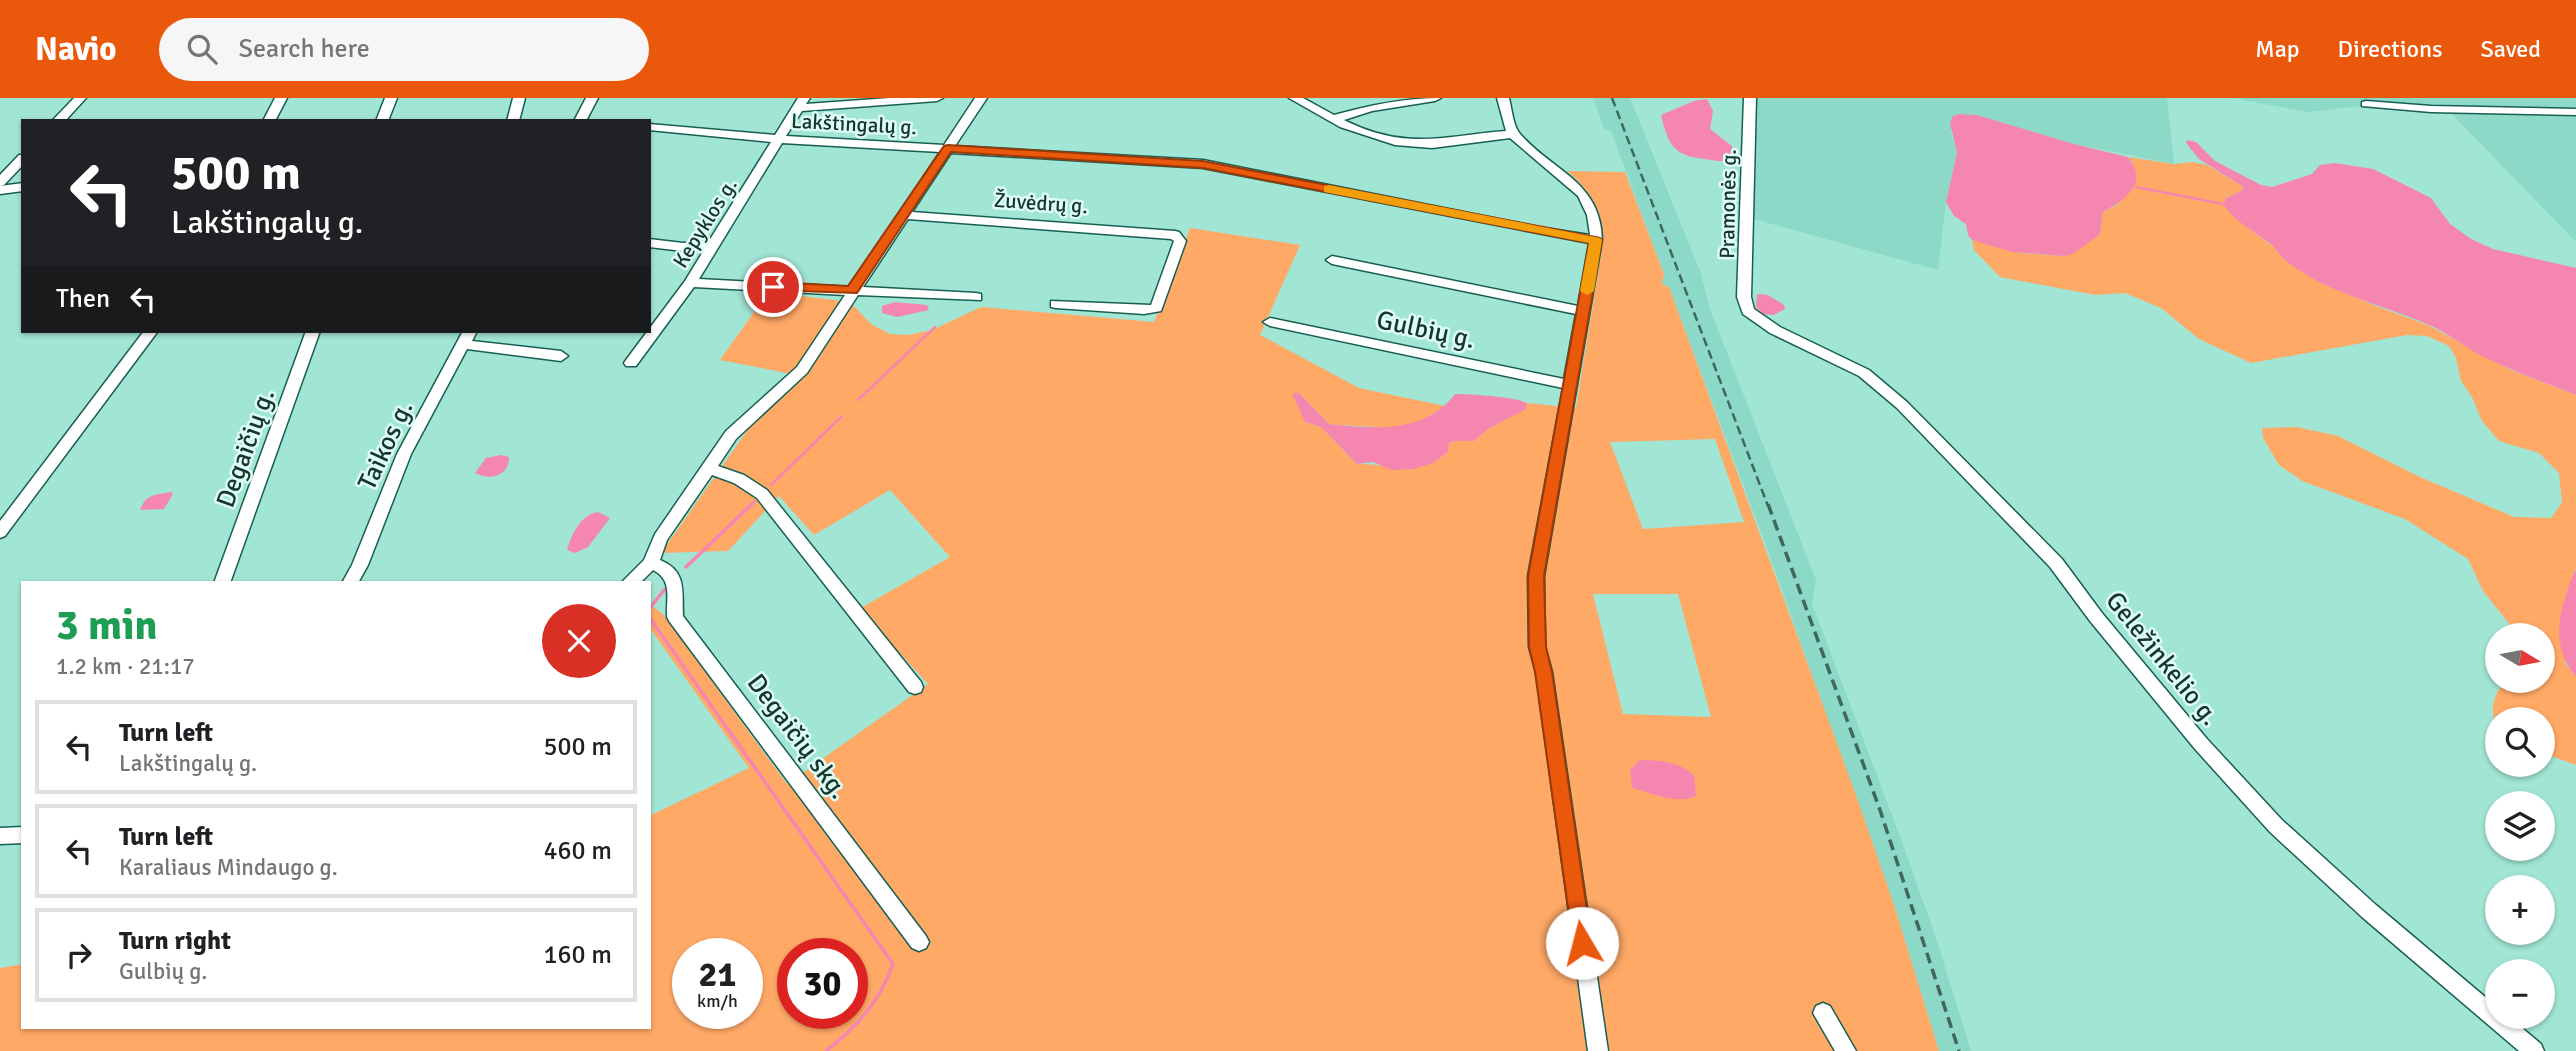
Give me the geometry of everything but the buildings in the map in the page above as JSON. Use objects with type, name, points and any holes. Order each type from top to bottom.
[{"type":"street","points":[[60,119],[80,98]]},
{"type":"street","points":[[270,119],[281,98]]},
{"type":"street","points":[[383,119],[391,98]]},
{"type":"street","points":[[514,119],[519,98]]},
{"type":"street","points":[[581,119],[592,98]]},
{"type":"street","points":[[801,103],[937,98]]},
{"type":"street","points":[[631,581],[651,563],[660,538],[731,435],[802,370],[852,290],[981,98]]},
{"type":"street","points":[[1295,98],[1333,119],[1381,139],[1410,144],[1434,144],[1472,137],[1513,134]]},
{"type":"street","points":[[1333,119],[1371,108],[1435,98]]},
{"type":"street","points":[[1503,98],[1513,134],[1583,193],[1596,220],[1596,240],[1536,576],[1537,647],[1544,672],[1598,1051]]},
{"type":"street","name":"Pramonės g.","points":[[1748,311],[1744,297],[1750,98]]},
{"type":"street","name":"Kepyklos g.","points":[[631,363],[690,283],[801,103]]},
{"type":"street","points":[[2366,104],[2408,108],[2576,112]]},
{"type":"street","name":"Lakštingalų g.","points":[[651,127],[779,139],[1203,164],[1538,232],[1596,240]]},
{"type":"street","points":[[0,182],[21,160]]},
{"type":"street","points":[[0,190],[21,187]]},
{"type":"street","name":"Žuvėdrų g.","points":[[904,215],[1175,235],[1180,241],[1156,308],[1144,310],[1056,304]]},
{"type":"street","points":[[651,243],[683,247],[714,245]]},
{"type":"street","points":[[1332,260],[1583,311]]},
{"type":"street","points":[[690,283],[976,297]]},
{"type":"street","name":"Geležinkelio g.","points":[[1748,311],[1775,330],[1864,373],[1902,405],[2056,563],[2096,617],[2201,744],[2276,825],[2369,911],[2534,1051]]},
{"type":"street","name":"Gulbių g.","points":[[1270,323],[1571,385]]},
{"type":"street","points":[[0,531],[148,333]]},
{"type":"street","name":"Degaičių g.","points":[[223,581],[312,333]]},
{"type":"street","points":[[466,338],[561,356]]},
{"type":"street","name":"Taikos g.","points":[[351,581],[404,454],[466,338]]},
{"type":"street","points":[[709,468],[740,479],[762,494],[915,687]]},
{"type":"street","name":"Degaičių skg.","points":[[651,563],[669,572],[676,581],[675,617],[919,942]]},
{"type":"street","points":[[0,836],[21,835]]},
{"type":"street","points":[[1824,1013],[1846,1051]]},
{"type":"shaded area","points":[[1593,98],[1630,98],[1700,271],[1710,309],[1816,580],[1812,604],[1901,839],[1937,941],[1971,1051],[1939,1051],[1894,905],[1768,551],[1669,287],[1662,284],[1664,274],[1611,131],[1604,129]]},
{"type":"shaded area","points":[[1757,98],[2167,98],[2174,164],[2074,144],[1977,115],[1953,116],[1951,133],[1957,153],[1946,202],[1938,270],[1754,219]]},
{"type":"shaded area","points":[[2233,98],[2576,98],[2576,242],[2451,113],[2360,106],[2309,112]]},
{"type":"shaded area","points":[[1707,99],[1713,111],[1710,129],[1732,146],[1732,155],[1728,161],[1694,157],[1679,152],[1666,134],[1661,115],[1694,101]]},
{"type":"shaded area","points":[[1977,115],[2128,157],[2134,166],[2135,182],[2127,196],[2103,212],[2100,234],[2073,254],[2063,256],[2012,252],[1972,240],[1966,224],[1954,216],[1946,202],[1957,153],[1950,123],[1953,116]]},
{"type":"shaded area","points":[[2187,140],[2196,142],[2215,161],[2261,185],[2272,187],[2312,174],[2320,165],[2335,163],[2373,169],[2431,198],[2450,224],[2471,239],[2493,249],[2576,268],[2576,395],[2490,360],[2432,326],[2338,291],[2302,272],[2228,210],[2223,204],[2226,198],[2243,190],[2242,186],[2199,159],[2186,143]]},
{"type":"shaded area","points":[[2128,157],[2174,164],[2193,162],[2207,165],[2242,186],[2243,190],[2226,198],[2223,204],[2244,225],[2274,247],[2285,260],[2313,278],[2373,305],[2428,325],[2511,370],[2576,395],[2576,570],[2565,663],[2576,677],[2576,765],[2555,757],[2555,707],[2494,707],[2497,693],[2555,693],[2555,623],[2508,623],[2483,591],[2468,559],[2405,519],[2302,481],[2279,465],[2263,438],[2262,428],[2297,427],[2338,436],[2420,477],[2514,517],[2551,518],[2562,503],[2559,473],[2539,453],[2499,441],[2482,421],[2472,397],[2461,381],[2456,358],[2449,346],[2427,336],[2407,335],[2251,363],[2199,339],[2161,308],[2125,293],[2095,295],[2000,277],[1974,250],[1972,240],[2021,253],[2063,256],[2100,234],[2103,212],[2118,204],[2133,163]]},
{"type":"shaded area","points":[[1567,171],[1625,172],[1664,274],[1662,284],[1669,287],[1856,795],[1894,905],[1939,1051],[0,1051],[0,968],[21,964],[21,1029],[651,1029],[651,815],[749,768],[651,630],[651,605],[662,613],[787,784],[928,684],[859,609],[950,557],[890,490],[814,535],[779,496],[728,551],[661,553],[751,425],[802,376],[720,360],[768,292],[850,302],[871,324],[890,334],[908,335],[932,330],[981,307],[1154,322],[1190,228],[1300,245],[1260,335],[1359,388],[1445,406],[1422,421],[1395,428],[1340,425],[1329,424],[1299,393],[1305,422],[1321,427],[1357,464],[1414,467],[1436,460],[1448,452],[1449,443],[1474,441],[1488,429],[1525,409],[1527,403],[1576,408],[1602,249],[1601,225],[1590,197]],"holes":[[[1715,439],[1744,522],[1643,529],[1610,442]],[[1593,594],[1678,594],[1711,717],[1623,714]]]},
{"type":"shaded area","points":[[1757,294],[1768,295],[1784,305],[1785,309],[1774,315],[1763,314],[1756,307]]},
{"type":"shaded area","points":[[895,302],[927,305],[929,310],[897,317],[882,313],[882,306]]},
{"type":"shaded area","points":[[1292,393],[1299,393],[1329,424],[1363,427],[1398,426],[1414,422],[1443,407],[1455,394],[1481,395],[1527,403],[1526,409],[1488,429],[1474,441],[1449,443],[1448,452],[1433,463],[1413,469],[1392,470],[1373,462],[1357,464],[1321,427],[1305,422]]},
{"type":"shaded area","points":[[501,455],[509,457],[503,473],[487,477],[475,473],[486,458]]},
{"type":"shaded area","points":[[171,492],[173,494],[164,509],[140,510],[148,498]]},
{"type":"shaded area","points":[[598,512],[610,518],[588,547],[575,553],[567,550],[582,521]]},
{"type":"shaded area","points":[[2576,570],[2576,677],[2564,657],[2559,627],[2571,578]]},
{"type":"shaded area","points":[[1640,760],[1682,767],[1694,775],[1696,796],[1673,799],[1632,788],[1630,770]]},
{"type":"waterway","points":[[2136,187],[2223,204]]},
{"type":"waterway","points":[[858,400],[935,327]]},
{"type":"waterway","points":[[771,485],[842,416]]},
{"type":"waterway","points":[[752,504],[755,501]]},
{"type":"waterway","points":[[686,567],[752,504]]},
{"type":"waterway","points":[[651,606],[665,589]]},
{"type":"waterway","points":[[651,620],[893,964],[881,990],[866,1012],[826,1051]]},
{"type":"railway","points":[[1612,98],[1768,506]]},
{"type":"railway","points":[[1768,504],[1880,810],[1959,1051]]},
{"type":"slow traffic","points":[[1329,189],[1538,232],[1596,240],[1587,291]]},
{"type":"route","points":[[773,287],[852,290],[948,148],[1203,164],[1538,232],[1596,240],[1536,576],[1537,647],[1544,672],[1582,943]]}]
